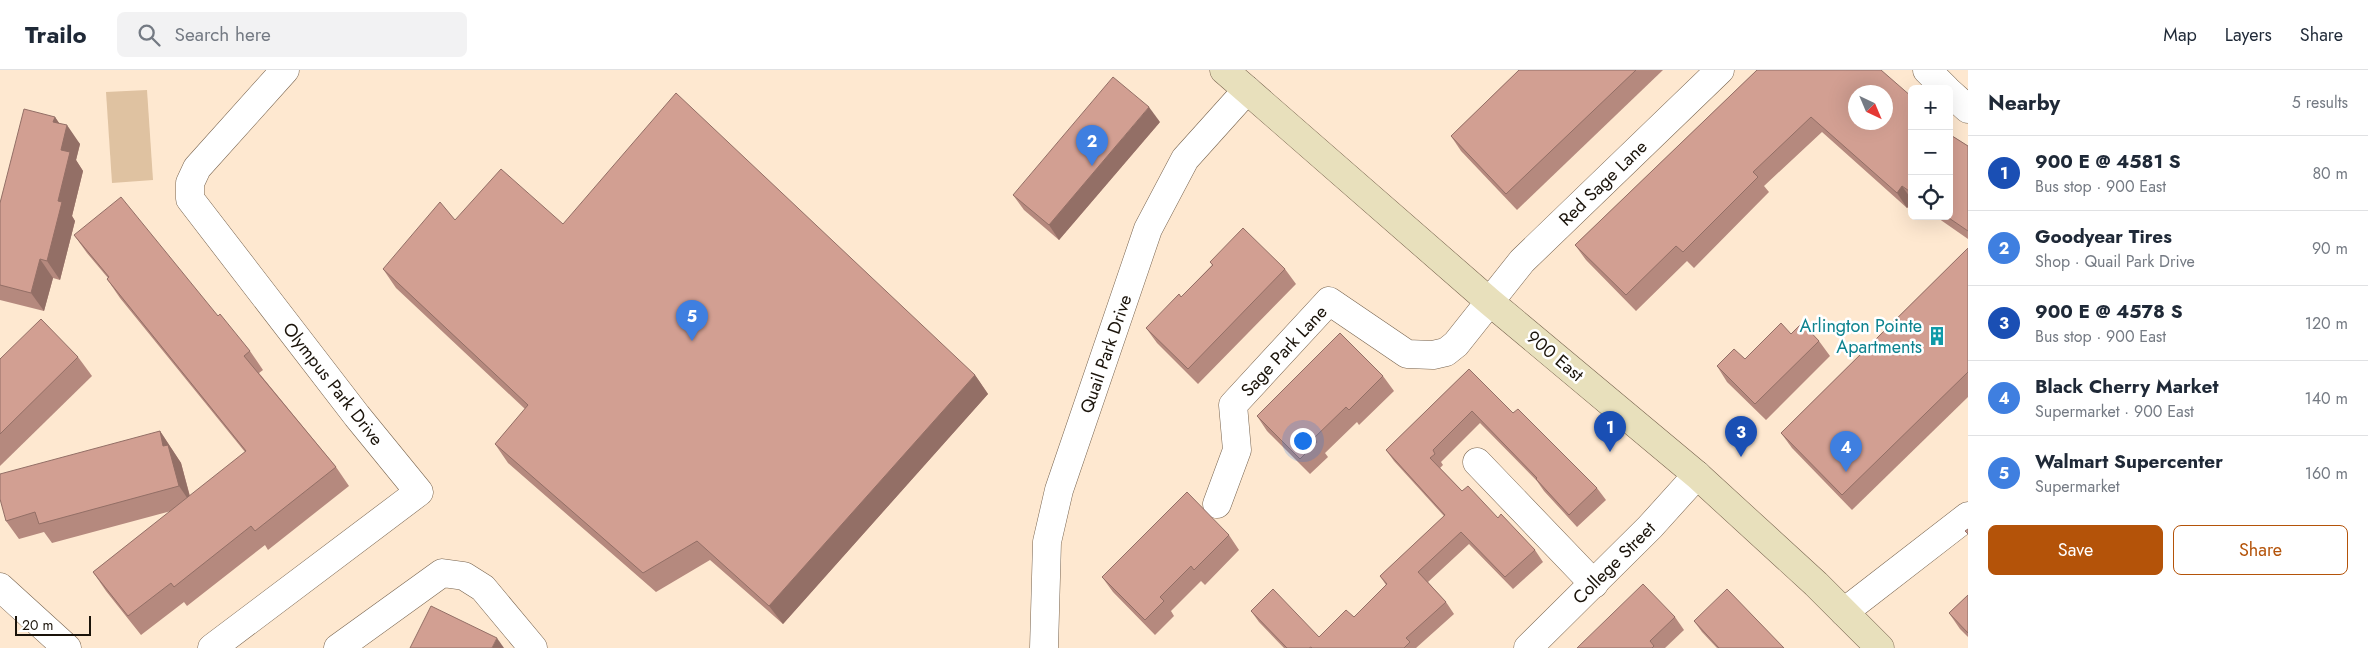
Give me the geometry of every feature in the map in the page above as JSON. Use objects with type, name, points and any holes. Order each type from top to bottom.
[{"type":"main road","name":"900 East","points":[[1224,70],[1490,302],[1697,475],[1880,648]]},
{"type":"street","name":"Olympus Park Drive","points":[[212,648],[419,492],[345,400],[190,199],[190,183],[197,168],[284,70]]},
{"type":"street","name":"Red Sage Lane","points":[[1490,302],[1522,261],[1720,70]]},
{"type":"street","points":[[1927,70],[1942,85]]},
{"type":"street","name":"Quail Park Drive","points":[[1044,648],[1048,542],[1059,490],[1148,229],[1185,159],[1246,90]]},
{"type":"street","points":[[1953,96],[1968,109]]},
{"type":"street","name":"Sage Park Lane","points":[[1217,504],[1237,450],[1233,405],[1329,301],[1407,354],[1433,356],[1446,352],[1456,344],[1490,302]]},
{"type":"street","points":[[1478,462],[1594,584]]},
{"type":"street","name":"College Street","points":[[1528,648],[1650,527],[1697,475]]},
{"type":"street","points":[[1844,612],[1968,516]]},
{"type":"street","points":[[338,648],[442,573],[464,576],[483,588],[533,648]]},
{"type":"street","points":[[0,588],[67,648]]},
{"type":"shaded area","points":[[147,90],[153,180],[112,183],[106,92]]},
{"type":"building","points":[[1519,70],[1636,70],[1506,194],[1451,136]]},
{"type":"building","points":[[1757,70],[1881,70],[1908,94],[1908,190],[1902,186],[1897,193],[1811,117],[1753,172],[1758,177],[1683,252],[1676,246],[1626,295],[1575,245]]},
{"type":"building","points":[[1113,77],[1149,107],[1049,225],[1013,195]]},
{"type":"building","points":[[676,93],[975,375],[769,606],[697,541],[643,573],[495,444],[528,405],[383,269],[440,202],[455,220],[501,169],[563,224]]},
{"type":"building","points":[[24,109],[55,117],[53,122],[67,125],[61,150],[70,152],[58,201],[62,202],[47,261],[40,259],[31,293],[0,285],[0,203]]},
{"type":"building","points":[[1953,137],[1968,146],[1968,231],[1952,220]]},
{"type":"building","points":[[121,197],[218,316],[220,314],[250,351],[244,356],[336,467],[255,531],[251,526],[174,587],[171,583],[128,616],[93,572],[246,451],[107,279],[109,277],[74,235]]},
{"type":"building","points":[[1243,228],[1285,269],[1188,369],[1146,328],[1179,294],[1181,297],[1213,265],[1210,262]]},
{"type":"building","name":"Arlington Pointe Apartments","points":[[1968,248],[1968,372],[1842,495],[1781,433]]},
{"type":"building","points":[[41,319],[78,357],[0,434],[0,359]]},
{"type":"building","points":[[1781,323],[1791,334],[1802,323],[1819,341],[1755,404],[1717,366],[1734,349],[1745,359]]},
{"type":"building","points":[[1340,333],[1383,376],[1349,410],[1346,407],[1314,438],[1317,442],[1300,459],[1257,416]]},
{"type":"building","points":[[1469,369],[1513,413],[1518,409],[1597,488],[1569,515],[1537,478],[1472,411],[1433,450],[1435,454],[1430,458],[1462,491],[1468,486],[1498,518],[1501,514],[1535,550],[1505,577],[1461,532],[1418,572],[1446,602],[1406,638],[1410,642],[1404,648],[1287,648],[1251,611],[1273,589],[1319,637],[1346,610],[1354,617],[1387,584],[1380,576],[1445,515],[1386,450]]},
{"type":"building","points":[[160,431],[163,446],[168,445],[179,486],[39,524],[35,512],[6,521],[0,499],[0,474]]},
{"type":"building","points":[[1187,492],[1229,535],[1194,570],[1191,566],[1160,597],[1164,601],[1145,620],[1102,577]]},
{"type":"building","points":[[1643,584],[1675,617],[1650,641],[1654,646],[1652,648],[1577,648]]},
{"type":"building","points":[[1727,589],[1784,648],[1719,648],[1694,621]]},
{"type":"building","points":[[1968,595],[1968,633],[1949,613]]},
{"type":"building","points":[[431,606],[497,638],[492,648],[410,648]]},
{"type":"place","name":"Goodyear Tires","points":[[1092,166]]},
{"type":"place","name":"Arlington Pointe Apartments","points":[[1937,336]]},
{"type":"place","name":"Walmart Supercenter","points":[[692,341]]},
{"type":"place","name":"900 E @ 4581 S","points":[[1610,452]]},
{"type":"place","name":"900 E @ 4578 S","points":[[1741,457]]},
{"type":"place","name":"Black Cherry Market","points":[[1846,472]]}]
